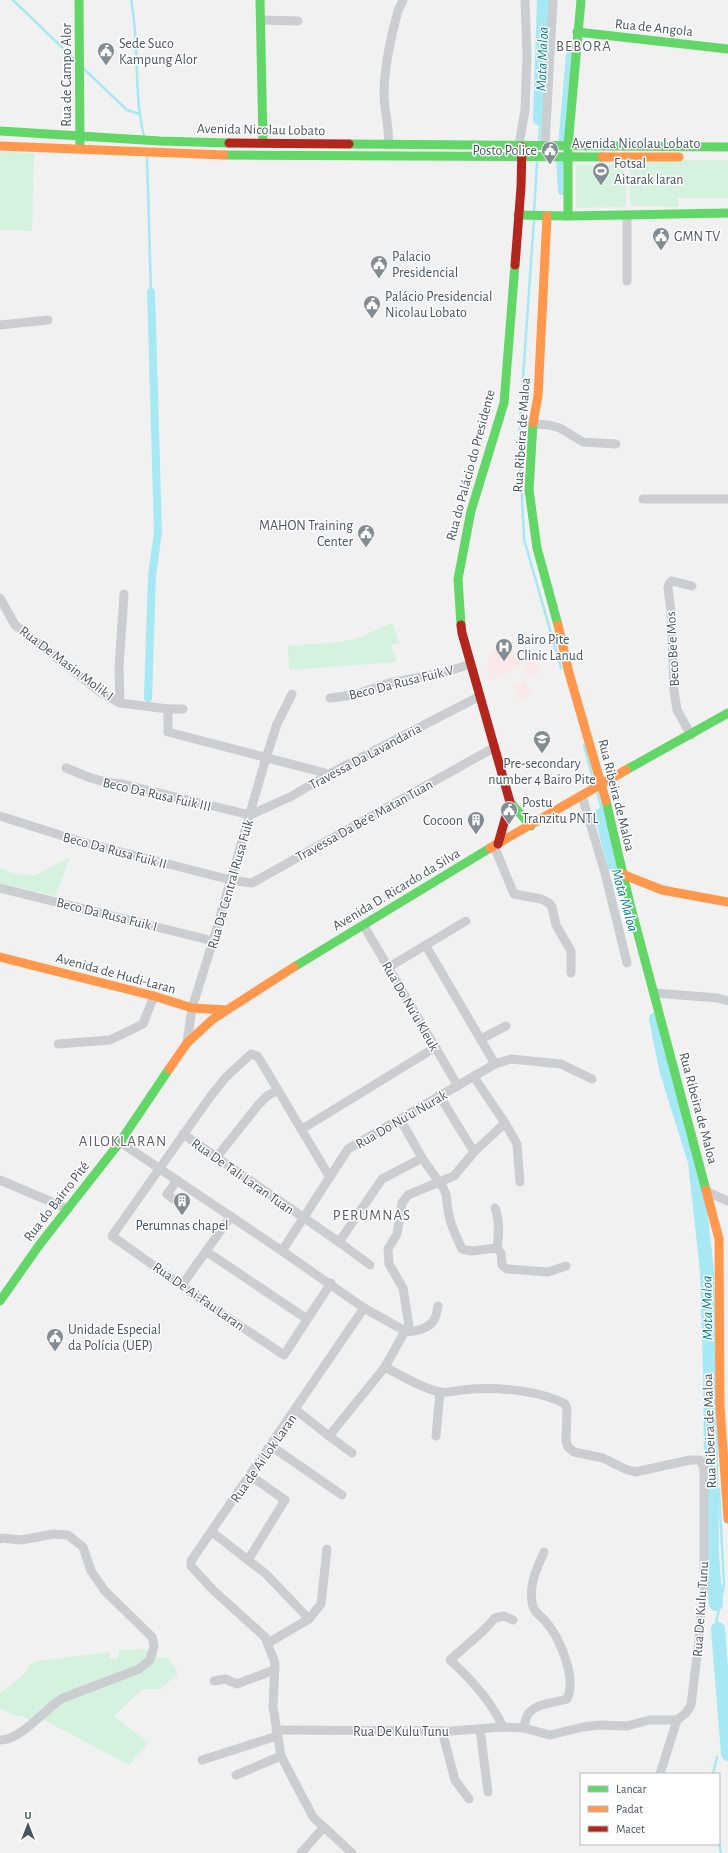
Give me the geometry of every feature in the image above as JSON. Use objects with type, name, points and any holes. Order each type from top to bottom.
[{"type":"street","name":"Rua de Campo Alor","points":[[79,0],[80,150]]},
{"type":"street","points":[[260,0],[263,142]]},
{"type":"street","points":[[388,145],[389,127],[385,114],[384,94],[387,68],[398,11],[403,0]]},
{"type":"street","points":[[520,146],[525,110],[527,56],[525,0]]},
{"type":"street","points":[[545,146],[553,0]]},
{"type":"street","points":[[568,216],[568,146],[581,0]]},
{"type":"street","points":[[261,20],[298,21]]},
{"type":"street","name":"Rua de Angola","points":[[577,32],[728,49]]},
{"type":"street","name":"Avenida Nicolau Lobato","points":[[0,130],[160,141],[388,145],[728,147]]},
{"type":"street","name":"Avenida Nicolau Lobato","points":[[0,146],[158,154],[521,158],[690,157]]},
{"type":"street","name":"Rua do Palácio do Presidente","points":[[510,802],[462,633],[458,579],[471,511],[504,403],[520,215],[520,146]]},
{"type":"street","points":[[520,215],[627,216],[728,214]]},
{"type":"street","name":"Rua Ribeira de Maloa","points":[[547,216],[538,396],[533,424],[529,490],[537,548],[554,606],[569,672],[719,1239],[720,1407],[728,1519]]},
{"type":"street","points":[[627,216],[627,281]]},
{"type":"street","points":[[0,326],[48,320]]},
{"type":"street","points":[[533,424],[549,425],[560,428],[582,442],[616,444]]},
{"type":"street","points":[[643,499],[728,499]]},
{"type":"street","name":"Beco Be'e Mos","points":[[691,735],[677,710],[674,691],[671,611],[668,588],[672,581],[692,586]]},
{"type":"street","points":[[120,703],[119,667],[124,594]]},
{"type":"street","name":"Rua De Masin Molik I","points":[[0,598],[15,625],[100,692],[120,703],[168,709],[183,709]]},
{"type":"street","name":"Beco Da Rusa Fuik V","points":[[330,698],[354,695],[389,683],[442,673],[471,664]]},
{"type":"street","name":"Rua Da Central Rusa Fuik","points":[[187,1043],[192,1008],[266,758],[277,724],[292,694]]},
{"type":"street","name":"Travessa Da Lavandaria","points":[[250,815],[292,796],[328,774],[480,696]]},
{"type":"street","points":[[168,709],[168,732],[328,774]]},
{"type":"street","points":[[599,785],[728,714]]},
{"type":"street","name":"Travessa Da Be’e Matan Tuan","points":[[231,880],[252,883],[495,747]]},
{"type":"street","name":"Beco Da Rusa Fuik III","points":[[66,768],[106,783],[122,784],[250,815]]},
{"type":"street","name":"Avenida D. Ricardo da Silva","points":[[227,1010],[306,960],[496,845],[583,796],[599,785]]},
{"type":"street","points":[[583,796],[605,873],[627,963]]},
{"type":"street","points":[[510,802],[531,826]]},
{"type":"street","points":[[510,802],[496,845],[514,894],[545,900],[552,907],[556,925],[571,951],[571,973]]},
{"type":"street","name":"Beco Da Rusa Fuik II","points":[[0,816],[82,842],[231,880]]},
{"type":"street","points":[[622,874],[662,890],[728,902]]},
{"type":"street","name":"Beco Da Rusa Fuik I","points":[[0,888],[213,941]]},
{"type":"street","points":[[389,967],[466,921]]},
{"type":"street","name":"Rua Do Nu’u Kleuk","points":[[364,926],[458,1086]]},
{"type":"street","points":[[426,946],[495,1064]]},
{"type":"street","name":"Avenida de Hudi-Laran","points":[[0,958],[154,996],[192,1008],[227,1010]]},
{"type":"street","points":[[654,992],[718,998],[728,1001]]},
{"type":"street","points":[[58,1044],[115,1039],[144,1023],[154,996]]},
{"type":"street","name":"Rua do Bairro Pité","points":[[0,1301],[40,1244],[120,1142],[187,1043],[227,1010]]},
{"type":"street","points":[[481,1039],[506,1026]]},
{"type":"street","points":[[302,1130],[436,1047]]},
{"type":"street","points":[[160,1169],[183,1134],[226,1077],[249,1055],[253,1054],[257,1056],[329,1176]]},
{"type":"street","name":"Rua Do Nu’u Nurak","points":[[282,1251],[329,1176],[348,1149],[439,1095],[458,1086],[495,1064],[512,1059],[561,1064],[592,1079]]},
{"type":"street","points":[[474,1077],[505,1123],[517,1144],[520,1182]]},
{"type":"street","points":[[216,1158],[267,1096],[278,1090]]},
{"type":"street","points":[[439,1095],[474,1152]]},
{"type":"street","points":[[400,1119],[422,1158],[445,1189],[448,1197],[448,1213],[462,1249],[471,1251],[497,1248]]},
{"type":"street","points":[[329,1436],[385,1367],[404,1331],[409,1326],[408,1310],[403,1288],[389,1264],[388,1249],[397,1234],[402,1203],[408,1195],[454,1176],[474,1152],[505,1123]]},
{"type":"street","name":"Rua De Tali Laran Tuan","points":[[183,1134],[370,1265]]},
{"type":"street","points":[[120,1142],[330,1283],[364,1308],[404,1331],[410,1332],[430,1325],[435,1318],[438,1306]]},
{"type":"street","points":[[339,1242],[382,1179],[422,1158]]},
{"type":"street","name":"Rua De Ai-Fau Laran","points":[[160,1169],[112,1236],[284,1354],[330,1283]]},
{"type":"street","points":[[0,1180],[68,1209]]},
{"type":"street","points":[[177,1180],[167,1194],[173,1199],[183,1202]]},
{"type":"street","points":[[707,1192],[728,1201]]},
{"type":"street","points":[[496,1208],[499,1233],[497,1248],[501,1253],[502,1265],[507,1269],[548,1272],[566,1266]]},
{"type":"street","points":[[182,1285],[207,1252],[231,1216]]},
{"type":"street","points":[[207,1252],[307,1319]]},
{"type":"street","name":"Rua de Ai Lok Laran","points":[[352,1853],[313,1817],[280,1756],[273,1707],[275,1663],[265,1637],[213,1590],[191,1566],[191,1561],[251,1476],[364,1308]]},
{"type":"street","name":"Rua De Kulu Tunu","points":[[202,1760],[277,1733],[442,1731],[503,1727],[524,1728],[550,1735],[583,1727],[600,1725],[627,1726],[649,1720],[676,1720],[686,1713],[691,1705],[704,1583],[705,1494],[704,1468],[700,1460],[670,1464],[635,1472],[625,1469],[603,1458],[574,1452],[568,1447],[566,1441],[565,1404],[556,1399],[501,1388],[440,1392],[414,1382],[385,1367]]},
{"type":"street","points":[[436,1436],[440,1392]]},
{"type":"street","points":[[296,1410],[352,1453]]},
{"type":"street","points":[[271,1446],[342,1495]]},
{"type":"street","points":[[248,1560],[285,1500],[251,1476]]},
{"type":"street","points":[[212,1532],[266,1574],[309,1619]]},
{"type":"street","points":[[0,1539],[21,1540],[54,1534],[68,1535],[73,1538],[86,1552],[91,1571],[98,1582],[129,1616],[149,1634],[154,1646],[150,1660],[139,1669],[55,1702],[22,1731],[12,1737],[0,1740]]},
{"type":"street","points":[[268,1643],[309,1619],[321,1604],[326,1549]]},
{"type":"street","points":[[524,1728],[526,1716],[533,1709],[567,1699],[571,1691],[570,1674],[555,1634],[546,1621],[534,1611],[532,1603],[535,1570],[544,1552]]},
{"type":"street","points":[[503,1727],[492,1707],[463,1672],[450,1660],[483,1631],[495,1618],[504,1616],[513,1620]]},
{"type":"street","points":[[214,1681],[225,1679],[237,1684],[274,1670]]},
{"type":"street","points":[[660,1773],[676,1720]]},
{"type":"street","points":[[480,1729],[488,1792]]},
{"type":"street","points":[[442,1731],[455,1780],[468,1798]]},
{"type":"street","points":[[236,1775],[280,1756]]},
{"type":"street","points":[[301,1853],[324,1827]]},
{"type":"shaded area","name":"Bairo Pite Clinic Lanud","points":[[502,645],[505,652],[511,649],[513,654],[517,653],[522,665],[491,681],[485,671],[491,667],[487,659],[491,656],[489,652]]},
{"type":"shaded area","name":"Bairo Pite Clinic Lanud","points":[[532,653],[540,673],[528,677],[520,657]]},
{"type":"shaded area","name":"Bairo Pite Clinic Lanud","points":[[524,680],[532,694],[520,701],[512,686]]},
{"type":"green space","points":[[0,152],[34,153],[32,231],[0,230]]},
{"type":"green space","points":[[629,160],[728,160],[728,198],[678,198],[678,207],[631,206]]},
{"type":"green space","name":"Fotsal Aitarak laran","points":[[576,165],[625,165],[626,207],[576,208]]},
{"type":"green space","points":[[393,623],[399,643],[391,645],[397,662],[289,670],[288,646],[339,642],[355,639]]},
{"type":"green space","points":[[70,857],[55,896],[0,883],[0,868],[12,873],[34,876]]},
{"type":"green space","points":[[144,1649],[159,1658],[168,1657],[178,1673],[161,1689],[142,1689],[114,1716],[148,1743],[129,1765],[44,1720],[29,1720],[22,1716],[17,1717],[0,1708],[0,1693],[24,1674],[29,1665],[38,1661],[110,1652],[110,1658],[118,1658],[119,1650]]},
{"type":"waterway","points":[[13,0],[75,60]]},
{"type":"waterway","points":[[131,0],[134,17],[137,85],[144,136]]},
{"type":"waterway","name":"Mota Maloa","points":[[540,119],[544,0]]},
{"type":"waterway","name":"Mota Maloa","points":[[539,142],[547,0]]},
{"type":"waterway","points":[[562,146],[570,55]]},
{"type":"waterway","points":[[84,69],[127,110],[139,114]]},
{"type":"waterway","points":[[147,157],[151,292]]},
{"type":"waterway","points":[[560,158],[562,191]]},
{"type":"waterway","points":[[534,212],[537,163]]},
{"type":"waterway","points":[[534,219],[519,436],[524,539],[561,668]]},
{"type":"waterway","points":[[148,698],[152,575],[158,532],[151,292]]},
{"type":"waterway","points":[[584,745],[594,783]]},
{"type":"waterway","points":[[597,792],[604,818]]},
{"type":"waterway","name":"Mota Maloa","points":[[601,815],[615,866]]},
{"type":"waterway","name":"Mota Maloa","points":[[656,1019],[666,1069],[695,1162],[707,1271],[710,1371],[712,1555],[716,1604]]},
{"type":"waterway","name":"Mota Maloa","points":[[706,1213],[713,1360]]},
{"type":"waterway","points":[[716,1649],[713,1638],[724,1584],[719,1489]]},
{"type":"waterway","name":"Mota Maloa","points":[[718,1629],[728,1754]]},
{"type":"waterway","points":[[713,1773],[717,1757]]},
{"type":"waterway","points":[[720,1845],[721,1853]]},
{"type":"traffic: fast","points":[[79,0],[80,146]]},
{"type":"traffic: fast","points":[[260,0],[263,142]]},
{"type":"traffic: fast","points":[[568,216],[568,146],[581,0]]},
{"type":"traffic: fast","points":[[577,32],[728,49]]},
{"type":"traffic: fast","points":[[0,131],[160,141],[229,143]]},
{"type":"traffic: fast","points":[[349,144],[728,147]]},
{"type":"traffic: fast","points":[[224,155],[602,157]]},
{"type":"traffic: fast","points":[[518,215],[568,216],[728,213]]},
{"type":"traffic: fast","points":[[461,625],[458,579],[471,511],[504,403],[515,265]]},
{"type":"traffic: fast","points":[[533,423],[529,490],[537,548],[558,625]]},
{"type":"traffic: fast","points":[[626,770],[728,713]]},
{"type":"traffic: fast","points":[[606,801],[630,904],[706,1190]]},
{"type":"traffic: fast","points":[[510,802],[531,826]]},
{"type":"traffic: fast","points":[[294,967],[490,848]]},
{"type":"traffic: fast","points":[[0,1301],[40,1244],[120,1142],[169,1069]]},
{"type":"traffic: slow","points":[[0,146],[224,155]]},
{"type":"traffic: slow","points":[[602,157],[679,157]]},
{"type":"traffic: slow","points":[[533,423],[538,396],[547,216]]},
{"type":"traffic: slow","points":[[558,625],[569,673],[606,801]]},
{"type":"traffic: slow","points":[[490,848],[626,770]]},
{"type":"traffic: slow","points":[[622,874],[662,890],[728,902]]},
{"type":"traffic: slow","points":[[0,957],[154,996],[192,1008],[227,1010]]},
{"type":"traffic: slow","points":[[169,1069],[187,1043],[213,1019],[294,967]]},
{"type":"traffic: slow","points":[[706,1190],[719,1239],[720,1407],[728,1519]]},
{"type":"traffic: jam","points":[[229,143],[349,144]]},
{"type":"traffic: jam","points":[[515,265],[521,187],[522,147]]},
{"type":"traffic: jam","points":[[461,625],[510,802],[498,844]]},
{"type":"place","name":"Sede Suco Kampung Alor","points":[[106,66]]},
{"type":"place","name":"Posto Police","points":[[550,165]]},
{"type":"place","name":"Fotsal Aitarak laran","points":[[601,186]]},
{"type":"place","name":"GMN TV","points":[[661,251]]},
{"type":"place","name":"Palacio Presidencial","points":[[379,279]]},
{"type":"place","name":"Palácio Presidencial Nicolau Lobato","points":[[372,319]]},
{"type":"place","name":"MAHON Training Center","points":[[366,548]]},
{"type":"place","name":"Bairo Pite Clinic Lanud","points":[[504,662]]},
{"type":"place","name":"Pre-secondary number 4 Bairo Pite","points":[[542,754]]},
{"type":"place","name":"Postu Tranzitu PNTL","points":[[509,825]]},
{"type":"place","name":"Cocoon","points":[[476,835]]},
{"type":"place","name":"Perumnas chapel","points":[[182,1216]]},
{"type":"place","name":"Unidade Especial da Polícia (UEP)","points":[[55,1352]]},
{"type":"district","name":"BEBORA","points":[[584,46]]},
{"type":"district","name":"AILOKLARAN","points":[[123,1141]]},
{"type":"district","name":"PERUMNAS","points":[[372,1215]]}]
